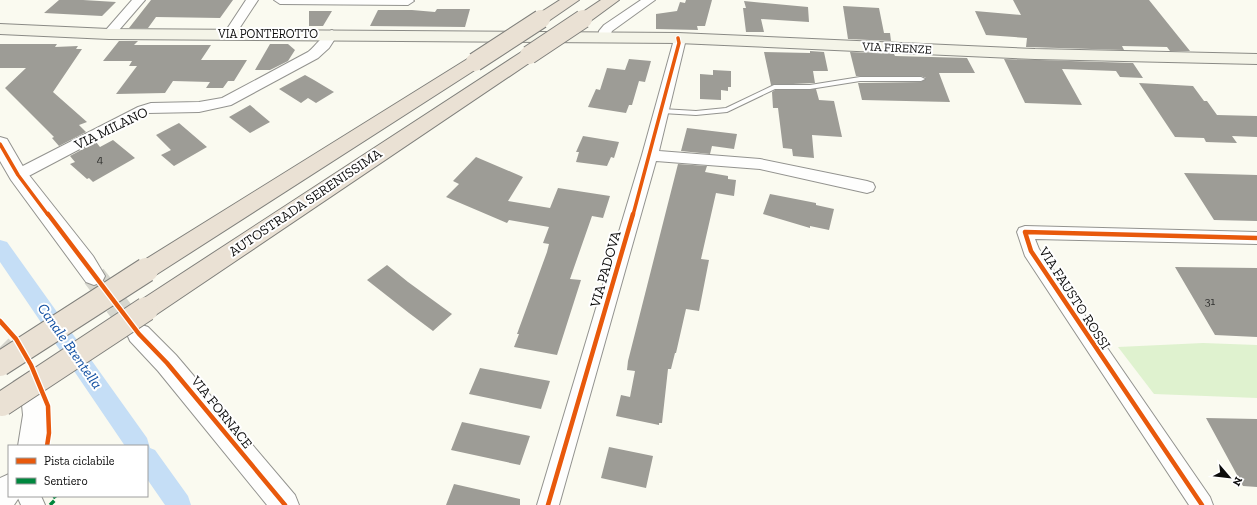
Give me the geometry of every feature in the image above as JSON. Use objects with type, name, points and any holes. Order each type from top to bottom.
[{"type":"highway","name":"AUTOSTRADA SERENISSIMA","points":[[0,364],[571,0]]},
{"type":"highway","name":"AUTOSTRADA SERENISSIMA","points":[[1,405],[146,309],[533,46],[583,19],[611,0]]},
{"type":"main road","name":"VIA PONTEROTTO","points":[[0,29],[109,34],[332,34],[533,46]]},
{"type":"main road","name":"VIA FIRENZE","points":[[533,46],[604,37],[678,38],[1034,54],[1257,59]]},
{"type":"street","points":[[109,34],[139,0]]},
{"type":"street","points":[[229,35],[252,0]]},
{"type":"street","points":[[280,0],[408,1]]},
{"type":"street","points":[[604,37],[608,28],[649,0]]},
{"type":"street","name":"VIA MILANO","points":[[18,175],[143,110],[155,108],[208,107],[226,102],[313,55],[324,45],[332,34]]},
{"type":"street","name":"VIA PADOVA","points":[[548,505],[650,155],[679,43],[678,38]]},
{"type":"street","points":[[0,144],[18,175],[85,262],[94,276]]},
{"type":"street","points":[[650,155],[760,164],[867,187]]},
{"type":"street","name":"VIA FAUSTO ROSSI","points":[[1202,505],[1031,251],[1025,232],[1257,238]]},
{"type":"street","name":"VIA FORNACE","points":[[139,334],[167,363],[285,505]]},
{"type":"street","points":[[0,501],[8,489]]},
{"type":"lane","points":[[662,111],[696,113],[727,110],[774,87],[810,87],[860,79],[921,79]]},
{"type":"green space","points":[[1203,343],[1257,345],[1257,398],[1154,394],[1118,347]]},
{"type":"building","points":[[59,0],[116,2],[102,16],[44,13]]},
{"type":"building","points":[[151,0],[233,0],[220,18],[156,17],[148,28],[129,28]]},
{"type":"building","points":[[686,0],[712,0],[705,26],[697,26],[698,30],[656,29],[656,14],[677,11],[680,2],[685,3]]},
{"type":"building","points":[[1013,0],[1149,0],[1190,51],[1170,51],[1167,47],[1122,46],[1124,50],[1026,47],[1027,38],[986,35],[975,11],[1021,15]]},
{"type":"building","points":[[744,1],[808,7],[809,22],[761,19],[764,32],[746,32],[743,8],[746,8]]},
{"type":"building","points":[[843,6],[879,8],[884,33],[890,33],[891,41],[848,39]]},
{"type":"building","points":[[437,9],[470,9],[465,27],[370,26],[378,10],[435,12]]},
{"type":"building","points":[[309,11],[332,11],[323,26],[309,26]]},
{"type":"building","points":[[119,41],[138,41],[134,45],[211,45],[201,60],[247,60],[234,81],[228,81],[223,88],[206,88],[210,82],[173,81],[165,93],[116,94],[137,66],[129,66],[132,61],[103,61]]},
{"type":"building","points":[[0,44],[57,44],[55,47],[78,46],[76,49],[82,49],[53,92],[87,122],[79,125],[86,132],[59,146],[52,138],[54,137],[5,88],[26,68],[0,68]]},
{"type":"building","points":[[270,44],[288,44],[295,50],[288,61],[270,70],[255,70]]},
{"type":"building","points":[[810,51],[824,52],[828,71],[813,71],[815,83],[771,85],[764,52],[810,53]]},
{"type":"building","points":[[850,52],[894,54],[895,56],[967,58],[975,73],[939,73],[950,102],[862,100],[858,83],[921,82],[926,78],[921,76],[856,76]]},
{"type":"building","points":[[629,59],[651,61],[645,82],[639,81],[632,105],[629,105],[626,113],[588,107],[596,89],[600,90],[607,68],[625,70]]},
{"type":"building","points":[[1004,59],[1133,63],[1143,78],[1120,77],[1116,71],[1062,69],[1082,105],[1025,103]]},
{"type":"building","points":[[713,70],[731,71],[731,87],[728,87],[728,91],[721,90],[721,100],[700,99],[700,74],[713,75]]},
{"type":"building","points":[[305,75],[334,92],[316,103],[308,98],[301,103],[279,89]]},
{"type":"building","points":[[1139,83],[1193,86],[1204,101],[1207,101],[1217,115],[1257,116],[1257,137],[1232,136],[1237,143],[1206,142],[1204,138],[1175,137]]},
{"type":"building","points":[[816,89],[819,100],[834,101],[842,137],[812,135],[814,158],[793,156],[792,149],[783,148],[778,108],[773,108],[772,92],[775,90]]},
{"type":"building","points":[[250,105],[270,122],[250,133],[229,117]]},
{"type":"building","points":[[179,123],[207,147],[174,166],[161,155],[171,150],[156,135]]},
{"type":"building","points":[[687,128],[737,134],[734,149],[712,146],[710,154],[681,151]]},
{"type":"building","points":[[583,136],[619,142],[614,158],[611,157],[607,166],[576,162],[579,152],[576,152]]},
{"type":"building","points":[[113,140],[135,158],[93,182],[89,178],[87,179],[70,164],[75,162],[70,156],[96,142],[100,147]]},
{"type":"building","points":[[476,157],[523,177],[508,201],[550,208],[558,188],[610,196],[603,218],[592,216],[570,279],[581,280],[557,355],[514,347],[519,334],[517,334],[547,252],[549,244],[543,243],[549,227],[509,220],[507,223],[446,197],[459,184],[453,181]]},
{"type":"building","points":[[678,164],[707,166],[705,172],[728,176],[728,179],[736,180],[734,196],[716,193],[701,259],[709,260],[699,311],[686,309],[676,353],[671,369],[668,369],[662,423],[659,423],[659,425],[616,416],[621,395],[630,397],[635,371],[627,370],[628,361]]},
{"type":"building","points":[[1184,173],[1257,175],[1257,221],[1214,220]]},
{"type":"building","points":[[770,194],[816,203],[816,205],[834,209],[829,230],[810,226],[810,228],[763,214]]},
{"type":"building","points":[[387,265],[452,314],[433,331],[409,313],[367,280]]},
{"type":"building","points":[[1175,267],[1257,268],[1257,337],[1215,335]]},
{"type":"building","points":[[480,368],[550,381],[541,409],[469,394]]},
{"type":"building","points":[[1206,418],[1257,419],[1257,487],[1243,486]]},
{"type":"building","points":[[462,422],[530,436],[520,465],[451,450]]},
{"type":"building","points":[[609,447],[653,456],[646,488],[601,478]]},
{"type":"building","points":[[454,484],[520,499],[520,505],[446,505]]},
{"type":"waterway","name":"Canale Brentella","points":[[0,247],[138,445]]},
{"type":"waterway","name":"Canale Brentella","points":[[148,459],[179,505]]},
{"type":"tunnel","points":[[94,276],[139,334]]},
{"type":"tunnel","points":[[0,347],[22,373],[29,387],[34,403]]},
{"type":"marked path","points":[[50,505],[56,499],[55,497]]},
{"type":"cycle path","points":[[548,505],[650,155],[679,43],[678,38]]},
{"type":"cycle path","points":[[0,144],[18,175],[139,334],[167,363],[285,505]]},
{"type":"cycle path","points":[[1202,505],[1031,251],[1025,232],[1257,238]]},
{"type":"cycle path","points":[[0,321],[16,339],[31,365],[48,406],[49,433],[47,445]]}]
